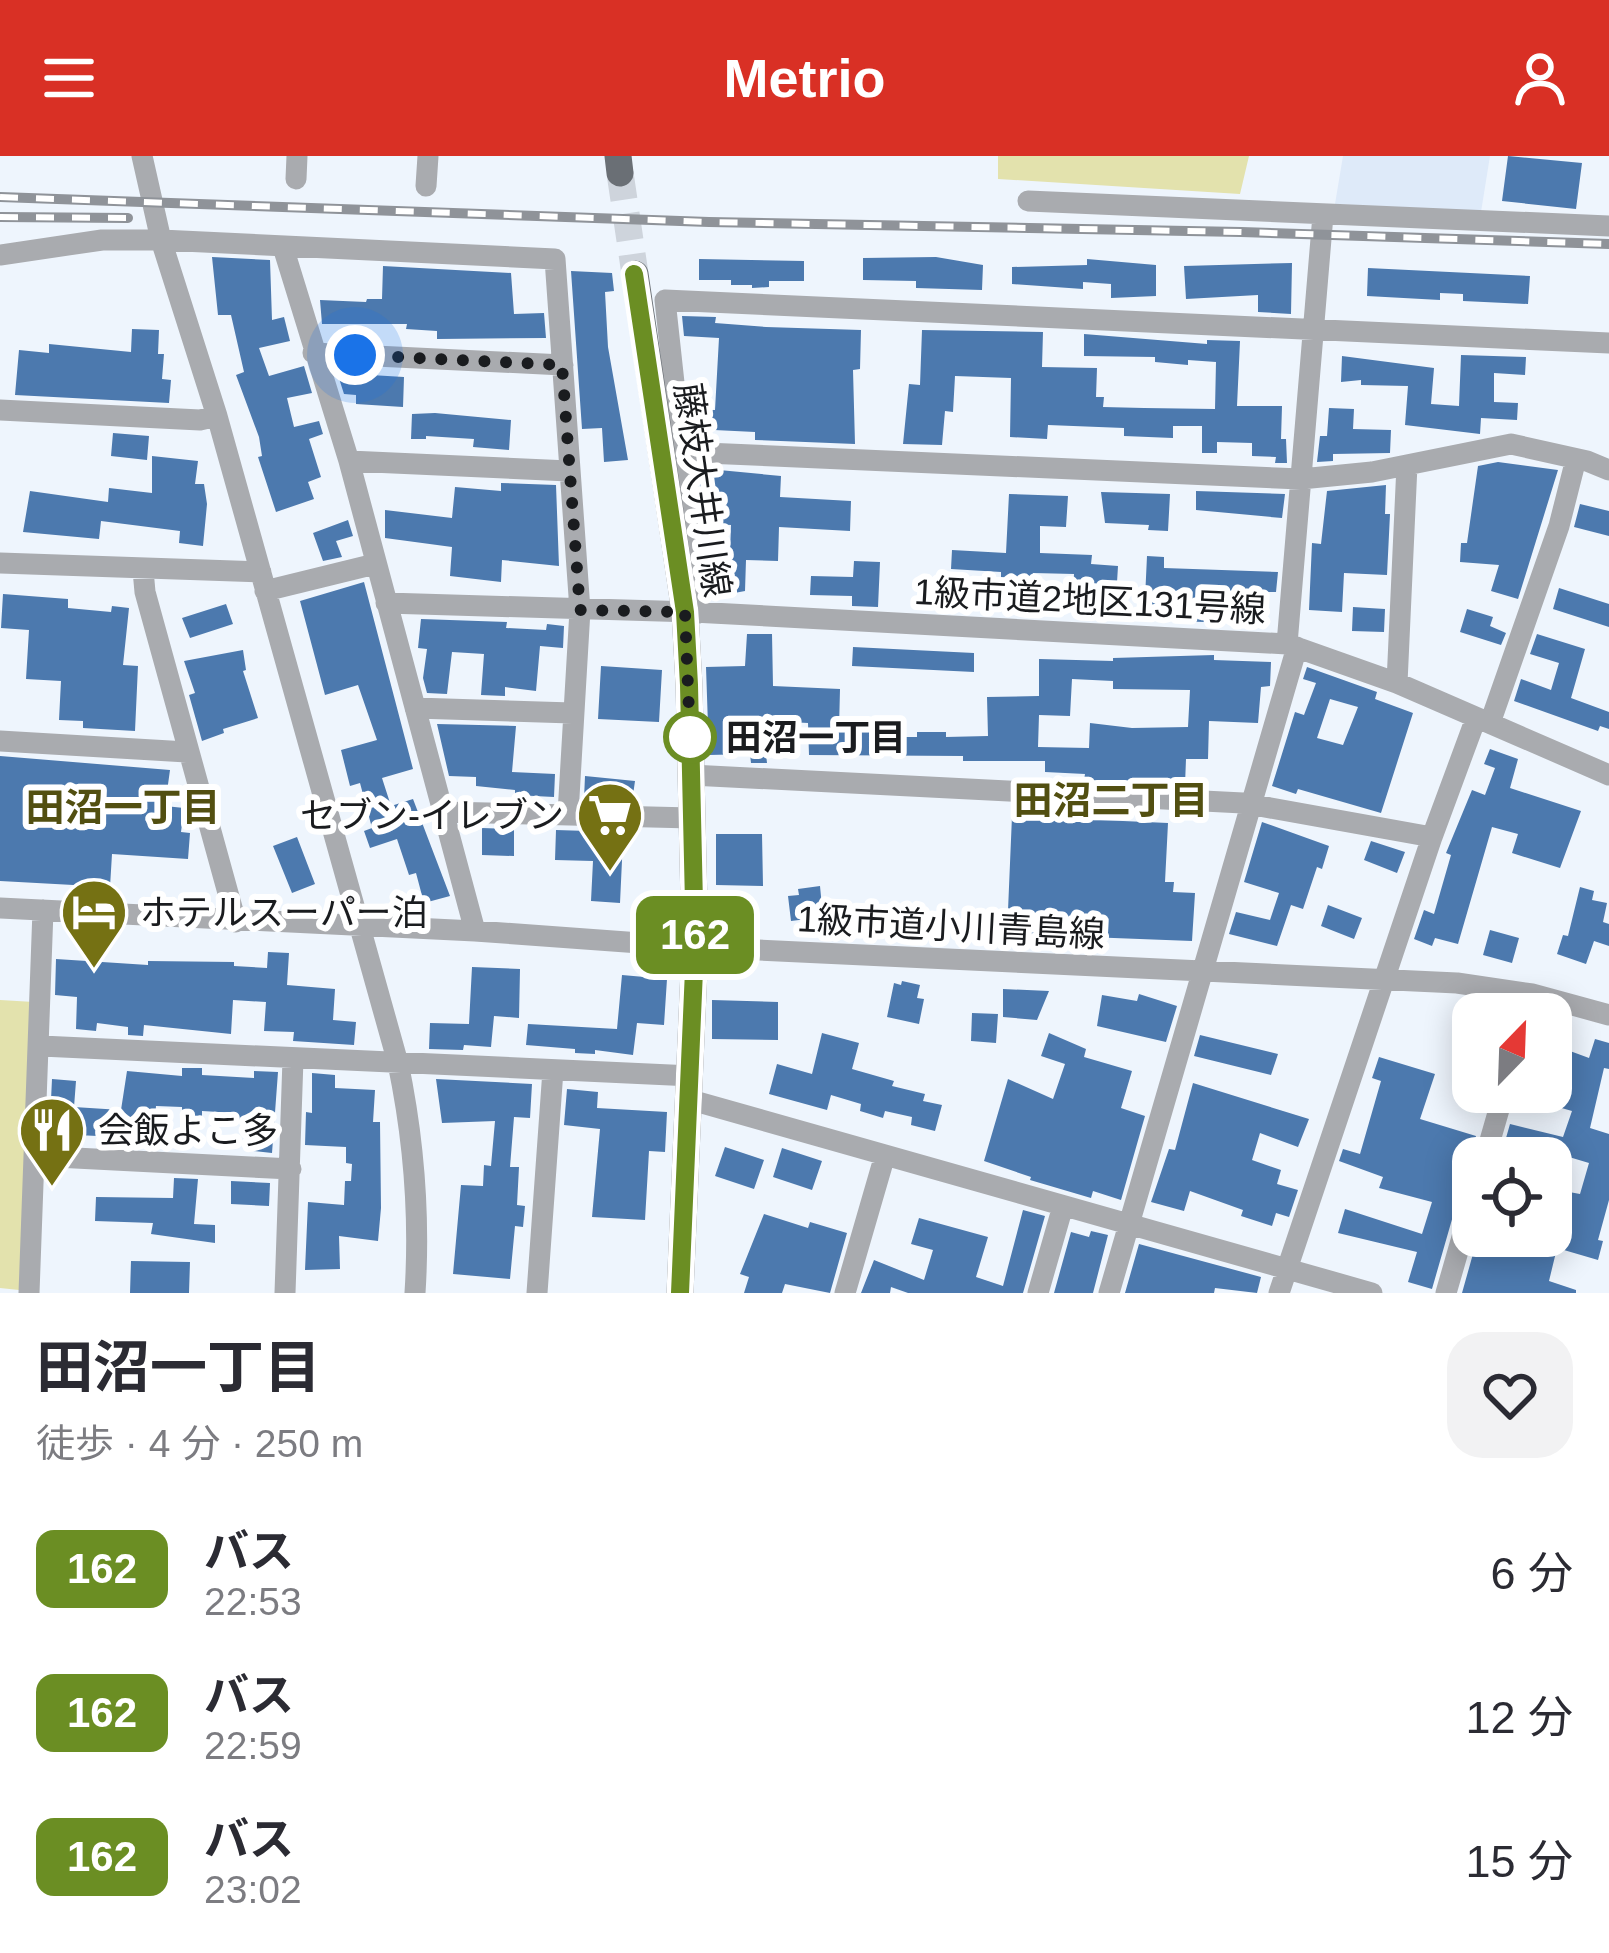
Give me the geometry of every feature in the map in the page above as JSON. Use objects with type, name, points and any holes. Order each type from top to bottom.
[{"type":"main road","name":"藤枝大井川線","points":[[634,274],[692,612],[695,947],[680,1293]]},
{"type":"street","points":[[142,156],[161,240],[217,416],[398,1063],[409,1115],[417,1198],[415,1293]]},
{"type":"street","points":[[425,186],[428,156]]},
{"type":"street","points":[[1028,201],[1609,226]]},
{"type":"street","points":[[1109,1293],[1252,804],[1292,645],[1311,330],[1323,215]]},
{"type":"street","points":[[0,255],[102,240],[161,240],[555,259],[580,610],[568,814]]},
{"type":"street","points":[[283,247],[349,461],[475,931]]},
{"type":"street","points":[[692,612],[682,452],[665,300],[1609,343]]},
{"type":"street","points":[[313,353],[562,365]]},
{"type":"street","points":[[0,410],[200,420],[217,416]]},
{"type":"street","points":[[682,452],[1301,479],[1407,465],[1511,444],[1609,470]]},
{"type":"street","points":[[1279,1293],[1432,837],[1483,721],[1558,526],[1576,459]]},
{"type":"street","points":[[349,461],[569,471]]},
{"type":"street","points":[[1397,683],[1407,465]]},
{"type":"street","points":[[0,563],[263,582],[375,564]]},
{"type":"street","points":[[143,570],[187,752],[236,922]]},
{"type":"street","name":"1級市道2地区131号線","points":[[386,603],[692,612],[1292,645],[1397,683],[1609,775]]},
{"type":"street","points":[[415,708],[572,713]]},
{"type":"street","points":[[0,742],[187,752]]},
{"type":"street","points":[[691,775],[1252,804],[1432,837]]},
{"type":"street","points":[[444,812],[692,818]]},
{"type":"street","name":"1級市道小川青島線","points":[[0,908],[1457,983],[1491,993]]},
{"type":"street","points":[[28,1293],[43,910]]},
{"type":"street","name":"1級市道小川青島線","points":[[1572,1010],[1609,1015]]},
{"type":"street","points":[[40,1046],[553,1070],[692,1088],[885,1155],[1372,1293]]},
{"type":"street","points":[[285,1293],[293,1059]]},
{"type":"street","points":[[537,1293],[553,1070]]},
{"type":"street","points":[[845,1293],[885,1155]]},
{"type":"street","points":[[36,1156],[291,1169]]},
{"type":"street","points":[[1038,1293],[1064,1206]]},
{"type":"street","points":[[1446,1293],[1456,1257]]},
{"type":"shaded area","points":[[1343,156],[1490,156],[1481,212],[1335,204]]},
{"type":"green space","points":[[998,156],[1249,156],[1240,194],[998,179]]},
{"type":"green space","points":[[0,1000],[34,1002],[19,1290],[0,1288]]},
{"type":"building","points":[[1508,156],[1582,163],[1576,209],[1502,201]]},
{"type":"building","points":[[212,257],[270,260],[272,320],[284,317],[290,341],[259,348],[269,376],[304,366],[312,393],[287,398],[294,427],[319,421],[323,434],[309,439],[321,477],[308,482],[314,499],[276,512],[258,457],[262,456],[259,437],[236,375],[244,372],[231,315],[218,315]]},
{"type":"building","points":[[936,257],[983,265],[982,290],[863,280],[863,258]]},
{"type":"building","points":[[699,259],[804,261],[804,281],[769,281],[769,287],[752,288],[731,285],[731,280],[699,280]]},
{"type":"building","points":[[1087,259],[1156,265],[1156,296],[1111,298],[1111,284],[1083,282],[1083,289],[1012,284],[1012,267],[1087,265]]},
{"type":"building","points":[[1292,263],[1291,314],[1258,312],[1258,295],[1186,299],[1184,266]]},
{"type":"building","points":[[383,266],[511,273],[514,314],[544,313],[546,338],[437,339],[437,331],[406,329],[407,324],[322,324],[320,300],[382,299]]},
{"type":"building","points":[[1368,268],[1530,276],[1528,304],[1463,301],[1463,294],[1440,293],[1440,300],[1367,296]]},
{"type":"building","points":[[571,271],[612,273],[614,291],[605,292],[608,347],[628,460],[604,462],[602,428],[582,429]]},
{"type":"building","points":[[682,316],[766,327],[861,330],[860,369],[853,370],[855,444],[755,440],[755,432],[694,429],[692,410],[715,410],[719,338],[684,336]]},
{"type":"building","points":[[132,329],[159,330],[162,379],[171,380],[169,403],[15,395],[19,350],[49,353],[49,344],[131,352]]},
{"type":"building","points":[[922,330],[1043,332],[1042,367],[1097,368],[1096,397],[1104,397],[1103,407],[1215,409],[1216,362],[1188,360],[1188,365],[1155,362],[1155,357],[1084,356],[1084,334],[1207,344],[1207,340],[1240,341],[1237,406],[1282,406],[1281,439],[1286,439],[1287,463],[1275,463],[1276,457],[1252,456],[1252,443],[1217,442],[1217,453],[1202,453],[1202,426],[1173,426],[1173,438],[1124,436],[1124,428],[1048,425],[1047,439],[1010,437],[1011,378],[955,376],[953,412],[945,411],[942,445],[903,444],[909,384],[920,385]]},
{"type":"building","points":[[1461,355],[1526,357],[1525,375],[1494,373],[1494,402],[1518,403],[1517,420],[1481,418],[1480,434],[1405,425],[1408,386],[1341,382],[1342,356],[1434,368],[1431,404],[1459,406]]},
{"type":"building","points":[[336,369],[404,377],[403,407],[356,404],[356,395],[344,394]]},
{"type":"building","points":[[1329,408],[1354,409],[1353,429],[1391,430],[1390,453],[1333,454],[1333,461],[1317,462],[1320,436],[1327,436]]},
{"type":"building","points":[[412,414],[511,420],[509,450],[473,447],[474,439],[411,439]]},
{"type":"building","points":[[113,433],[149,436],[147,460],[111,456]]},
{"type":"building","points":[[152,456],[198,461],[195,484],[204,484],[207,504],[203,546],[179,543],[180,531],[101,521],[99,539],[23,532],[30,491],[108,502],[109,488],[152,493]]},
{"type":"building","points":[[1498,462],[1558,470],[1518,599],[1491,591],[1499,565],[1460,562],[1478,466]]},
{"type":"building","points":[[698,468],[781,476],[780,497],[851,501],[850,531],[779,527],[778,561],[746,560],[745,591],[729,594],[730,588],[711,587],[708,553],[730,554],[731,525],[715,524],[716,493],[701,493]]},
{"type":"building","points":[[501,483],[556,485],[559,566],[502,560],[501,582],[450,576],[452,547],[385,538],[385,510],[452,518],[455,487],[501,491]]},
{"type":"building","points":[[1386,485],[1385,514],[1390,514],[1387,575],[1344,573],[1342,612],[1309,610],[1312,543],[1321,544],[1327,491]]},
{"type":"building","points":[[1196,491],[1285,494],[1282,518],[1196,510]]},
{"type":"building","points":[[1101,492],[1170,494],[1168,531],[1105,523]]},
{"type":"building","points":[[1009,494],[1068,496],[1066,527],[1040,526],[1040,553],[1092,555],[1091,564],[1118,566],[1116,599],[1098,598],[1098,592],[1073,593],[1074,574],[1033,573],[1033,596],[1001,596],[1001,572],[951,569],[952,550],[1006,553]]},
{"type":"building","points":[[1580,504],[1609,511],[1609,536],[1574,527]]},
{"type":"building","points":[[348,520],[353,536],[336,541],[342,557],[323,561],[313,533]]},
{"type":"building","points":[[1147,556],[1164,557],[1164,568],[1278,572],[1276,592],[1266,592],[1264,624],[1144,620]]},
{"type":"building","points":[[854,561],[880,562],[878,607],[852,606],[852,596],[810,595],[811,576],[853,577]]},
{"type":"building","points":[[364,582],[413,769],[382,778],[391,806],[413,799],[450,896],[424,903],[416,873],[409,875],[397,839],[370,848],[364,831],[372,828],[360,783],[350,786],[341,750],[377,740],[358,685],[325,695],[300,601]]},
{"type":"building","points":[[1559,588],[1609,604],[1609,627],[1553,609]]},
{"type":"building","points":[[3,594],[68,599],[68,608],[111,612],[112,606],[129,608],[123,665],[138,666],[135,731],[83,728],[83,721],[59,720],[61,681],[26,679],[29,630],[1,628]]},
{"type":"building","points":[[226,604],[233,624],[190,638],[182,618]]},
{"type":"building","points":[[1353,607],[1385,609],[1384,632],[1352,631]]},
{"type":"building","points":[[1467,609],[1493,617],[1490,626],[1506,633],[1501,645],[1460,632]]},
{"type":"building","points":[[421,619],[507,622],[506,628],[546,630],[547,624],[564,626],[563,648],[540,646],[536,691],[505,687],[505,696],[481,695],[484,654],[452,652],[447,694],[427,693],[423,678],[427,649],[418,648]]},
{"type":"building","points":[[747,634],[772,634],[773,686],[840,689],[839,729],[879,730],[879,737],[946,732],[946,737],[988,736],[987,697],[1039,696],[1039,659],[1113,661],[1214,655],[1214,660],[1271,662],[1270,686],[1261,687],[1258,723],[1209,721],[1208,759],[1186,759],[1185,785],[1084,780],[1085,774],[1045,772],[1045,761],[809,755],[808,723],[771,721],[772,752],[766,754],[767,763],[751,763],[750,754],[709,755],[706,667],[745,666]],"holes":[[[1072,679],[1113,681],[1113,689],[1190,690],[1188,727],[1090,723],[1089,748],[1038,747],[1039,715],[1070,716]]]},
{"type":"building","points":[[1537,634],[1585,649],[1571,698],[1609,712],[1609,729],[1600,726],[1598,731],[1514,701],[1521,679],[1551,690],[1559,663],[1530,654]]},
{"type":"building","points":[[853,647],[974,653],[974,672],[852,666]]},
{"type":"building","points":[[243,650],[243,671],[258,718],[202,741],[189,695],[195,693],[184,661]]},
{"type":"building","points":[[601,666],[662,670],[659,722],[598,719]]},
{"type":"building","points":[[1307,667],[1377,692],[1375,699],[1413,713],[1381,813],[1272,786],[1295,712],[1304,715],[1316,683],[1303,679]],"holes":[[[1330,699],[1358,707],[1343,745],[1317,738]]]},
{"type":"building","points":[[437,724],[516,726],[512,772],[555,774],[554,797],[515,795],[515,790],[476,786],[476,777],[449,776]]},
{"type":"building","points":[[1490,749],[1518,759],[1510,788],[1581,811],[1560,868],[1512,853],[1518,834],[1492,827],[1458,944],[1435,938],[1432,946],[1414,939],[1424,910],[1434,914],[1451,855],[1446,853],[1472,790],[1485,795],[1495,768],[1484,764]]},
{"type":"building","points":[[0,756],[170,770],[165,806],[184,808],[181,832],[190,833],[188,859],[112,854],[110,887],[0,881]]},
{"type":"building","points":[[585,776],[635,781],[632,802],[584,799]]},
{"type":"building","points":[[1012,816],[1168,823],[1165,882],[1174,882],[1173,892],[1195,893],[1192,941],[1007,934]]},
{"type":"building","points":[[1262,822],[1329,846],[1303,909],[1291,905],[1277,946],[1229,934],[1236,912],[1270,920],[1279,893],[1244,882]]},
{"type":"building","points":[[482,828],[514,829],[514,856],[482,855]]},
{"type":"building","points":[[556,830],[623,839],[620,903],[591,901],[593,861],[555,860]]},
{"type":"building","points":[[716,834],[762,834],[763,886],[716,885]]},
{"type":"building","points":[[297,837],[315,884],[292,893],[273,846]]},
{"type":"building","points":[[1371,841],[1405,852],[1397,873],[1364,860]]},
{"type":"building","points":[[820,886],[823,917],[791,921],[788,896],[799,895],[798,889]]},
{"type":"building","points":[[1580,887],[1594,891],[1592,900],[1607,903],[1603,922],[1609,924],[1609,946],[1594,941],[1586,964],[1557,954],[1563,935],[1568,936]]},
{"type":"building","points":[[1328,905],[1362,918],[1354,939],[1321,926]]},
{"type":"building","points":[[1490,930],[1519,938],[1512,963],[1483,955]]},
{"type":"building","points":[[268,952],[289,953],[287,985],[335,989],[333,1020],[356,1022],[354,1045],[293,1041],[294,1032],[264,1031],[266,1002],[233,1000],[231,1034],[144,1025],[143,1036],[128,1035],[128,1027],[97,1023],[96,1031],[76,1029],[77,997],[55,995],[56,959],[148,965],[148,961],[234,962],[234,966],[267,968]]},
{"type":"building","points":[[472,967],[520,969],[519,1018],[494,1016],[491,1047],[429,1049],[430,1023],[469,1024]]},
{"type":"building","points":[[622,975],[667,979],[664,1025],[637,1023],[633,1055],[526,1045],[528,1024],[617,1029]]},
{"type":"building","points":[[902,981],[920,985],[917,998],[924,999],[919,1024],[887,1017],[894,983],[901,985]]},
{"type":"building","points":[[1003,989],[1049,991],[1037,1020],[1003,1017]]},
{"type":"building","points":[[1139,994],[1177,1006],[1166,1042],[1097,1026],[1102,995],[1137,1001]]},
{"type":"building","points":[[712,1000],[778,1002],[778,1040],[712,1039]]},
{"type":"building","points":[[972,1013],[998,1014],[996,1043],[971,1041]]},
{"type":"building","points":[[822,1033],[859,1043],[852,1069],[894,1081],[892,1086],[925,1094],[923,1101],[942,1105],[935,1131],[911,1125],[912,1117],[885,1111],[883,1118],[860,1111],[861,1104],[831,1095],[827,1110],[769,1094],[777,1064],[812,1074]]},
{"type":"building","points":[[1049,1033],[1086,1049],[1084,1057],[1132,1071],[1121,1108],[1145,1116],[1121,1200],[1093,1191],[1091,1198],[984,1161],[1008,1079],[1053,1099],[1065,1064],[1041,1056]]},
{"type":"building","points":[[1200,1035],[1278,1054],[1271,1075],[1194,1056]]},
{"type":"building","points":[[1595,1039],[1609,1043],[1609,1069],[1604,1068],[1590,1128],[1609,1134],[1609,1200],[1598,1240],[1603,1241],[1598,1260],[1572,1252],[1572,1193],[1580,1194],[1589,1163],[1572,1158],[1572,1137],[1563,1137],[1572,1113],[1572,1052],[1589,1058]]},
{"type":"building","points":[[1379,1057],[1435,1074],[1420,1119],[1476,1136],[1452,1137],[1452,1219],[1432,1289],[1408,1282],[1417,1252],[1338,1233],[1345,1209],[1422,1234],[1432,1202],[1379,1188],[1383,1177],[1339,1161],[1343,1149],[1360,1154],[1381,1081],[1372,1078]]},
{"type":"building","points":[[182,1068],[202,1068],[202,1075],[254,1078],[254,1071],[278,1072],[272,1153],[253,1151],[253,1120],[236,1121],[236,1113],[202,1111],[202,1118],[182,1118],[182,1107],[156,1106],[153,1145],[77,1135],[77,1123],[50,1121],[52,1079],[76,1081],[74,1107],[121,1110],[127,1071],[182,1076]]},
{"type":"building","points":[[312,1073],[335,1075],[335,1088],[375,1090],[373,1122],[380,1122],[378,1241],[339,1236],[340,1269],[305,1270],[308,1202],[344,1205],[345,1181],[351,1181],[352,1164],[346,1163],[346,1147],[305,1145],[306,1112],[312,1113]]},
{"type":"building","points":[[436,1079],[532,1084],[530,1118],[514,1117],[510,1167],[519,1167],[517,1205],[525,1206],[523,1227],[515,1226],[510,1279],[453,1274],[461,1185],[483,1186],[484,1165],[491,1166],[495,1121],[442,1123]]},
{"type":"building","points":[[1193,1083],[1309,1119],[1298,1147],[1260,1133],[1252,1160],[1281,1170],[1277,1184],[1298,1190],[1289,1217],[1276,1213],[1272,1226],[1190,1191],[1184,1211],[1151,1202],[1169,1149],[1175,1150]]},
{"type":"building","points":[[567,1089],[598,1092],[597,1108],[667,1112],[665,1152],[649,1151],[645,1220],[592,1217],[600,1129],[564,1125]]},
{"type":"building","points":[[1510,1124],[1563,1137],[1506,1137]]},
{"type":"building","points":[[725,1147],[764,1160],[754,1189],[715,1176]]},
{"type":"building","points":[[782,1148],[822,1161],[812,1190],[773,1177]]},
{"type":"building","points":[[174,1178],[198,1179],[194,1224],[215,1225],[215,1243],[151,1234],[153,1223],[95,1221],[96,1197],[173,1198]]},
{"type":"building","points":[[231,1181],[270,1183],[269,1206],[231,1204]]},
{"type":"building","points":[[1023,1210],[1045,1216],[1023,1293],[908,1293],[891,1287],[890,1293],[861,1293],[874,1260],[924,1280],[933,1250],[911,1244],[919,1218],[988,1237],[976,1277],[1003,1286]]},
{"type":"building","points":[[764,1214],[808,1228],[810,1222],[847,1233],[830,1293],[785,1284],[782,1293],[744,1293],[749,1277],[740,1274]]},
{"type":"building","points":[[1091,1231],[1108,1235],[1093,1293],[1054,1293],[1071,1232],[1089,1237]]},
{"type":"building","points":[[1139,1244],[1261,1277],[1257,1293],[1215,1288],[1214,1293],[1125,1293]]},
{"type":"building","points":[[1472,1257],[1555,1257],[1549,1281],[1576,1290],[1576,1293],[1462,1293]]},
{"type":"building","points":[[131,1261],[190,1262],[189,1293],[130,1293]]},
{"type":"tunnel","points":[[620,173],[635,274]]},
{"type":"railway","points":[[0,197],[709,222],[1609,244]]},
{"type":"railway","points":[[0,217],[128,218]]},
{"type":"bus line","name":"162","points":[[634,274],[685,612],[689,685],[695,947],[680,1293]]},
{"type":"place","name":"田沼一丁目","points":[[690,737]]},
{"type":"place","name":"セブン-イレブン","points":[[610,874]]},
{"type":"place","name":"ホテルスーパー泊","points":[[94,971]]},
{"type":"place","name":"会飯よこ多","points":[[52,1189]]},
{"type":"district","name":"田沼二丁目","points":[[1111,800]]},
{"type":"district","name":"田沼一丁目","points":[[123,807]]},
{"type":"route","points":[[355,355],[562,365],[580,610],[685,612],[690,737]]}]
